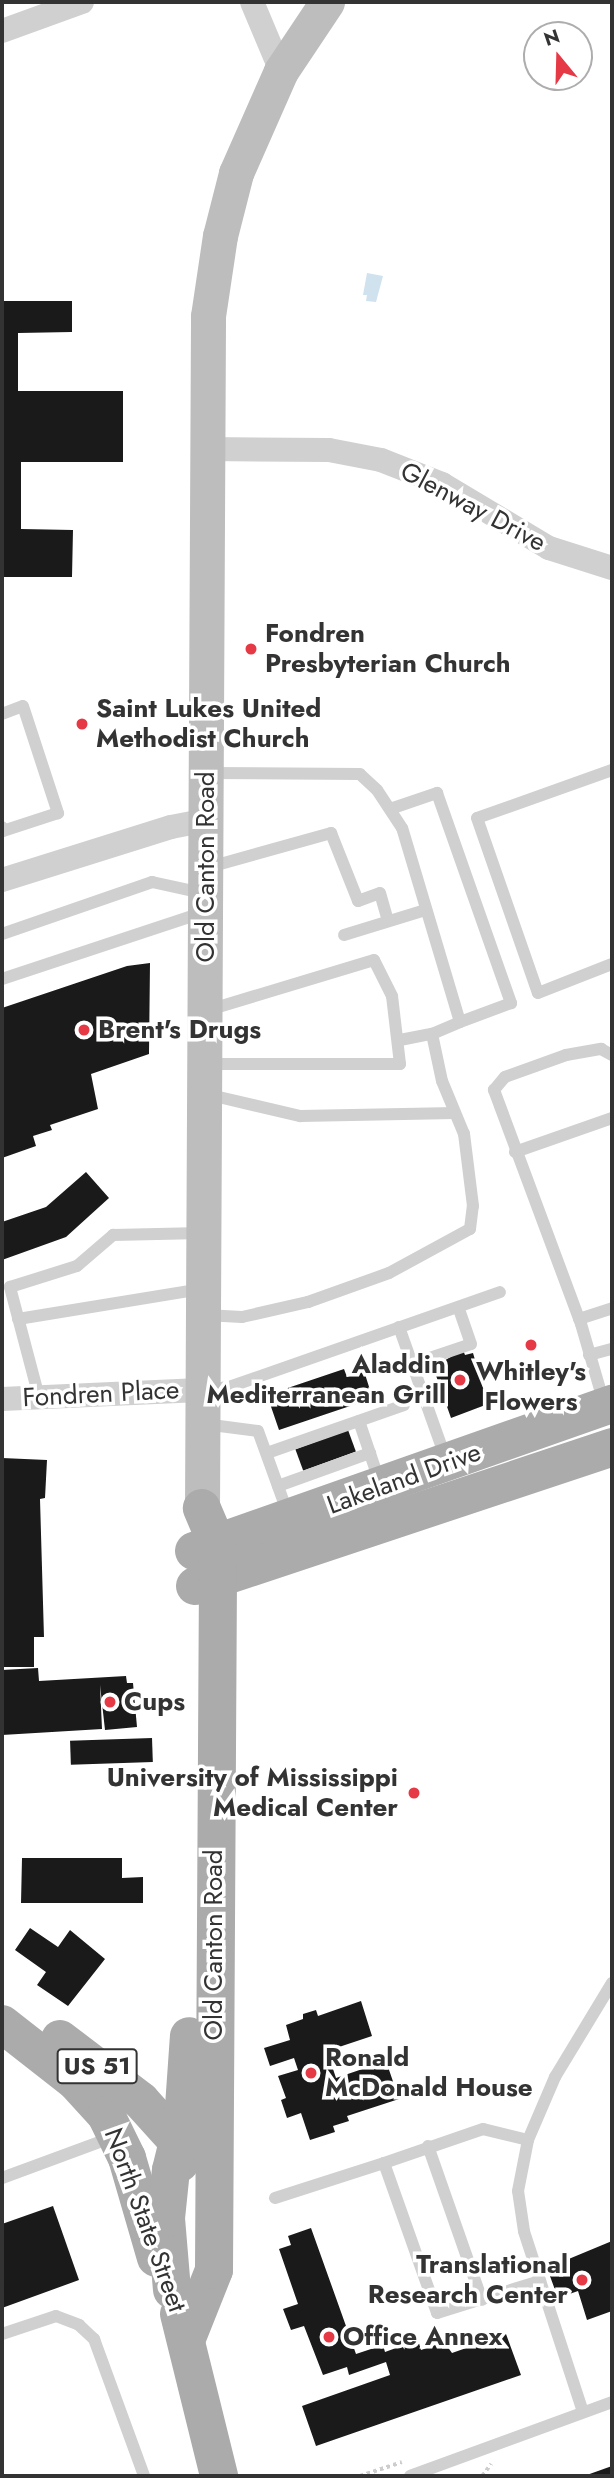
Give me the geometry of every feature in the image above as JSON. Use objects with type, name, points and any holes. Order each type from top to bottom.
[{"type":"main road","name":"Lakeland Drive","points":[[206,1565],[284,1503],[376,1470],[448,1464],[609,1406]]},
{"type":"main road","name":"Lakeland Drive","points":[[206,1565],[612,1447]]},
{"type":"main road","name":"Old Canton Road","points":[[187,2338],[214,2270],[206,1565],[202,1507]]},
{"type":"main road","name":"Old Canton Road","points":[[172,2290],[166,2218],[189,2067],[206,1565]]},
{"type":"main road","name":"North State Street","points":[[2,2015],[40,2026],[97,2066],[141,2102],[177,2141],[197,2268],[187,2338]]},
{"type":"main road","name":"North State Street","points":[[2,2024],[75,2081],[118,2135],[150,2246],[172,2290],[187,2338],[206,2438],[219,2476]]},
{"type":"street","points":[[2,31],[82,2]]},
{"type":"street","points":[[252,2],[281,71]]},
{"type":"street","name":"Old Canton Road","points":[[202,1507],[200,1406],[207,820],[208,316],[220,236],[236,173],[281,71],[327,2]]},
{"type":"street","name":"Glenway Drive","points":[[206,449],[329,450],[381,460],[442,484],[549,548],[612,568]]},
{"type":"street","points":[[2,880],[171,827],[207,820]]},
{"type":"street","name":"Fondren Place","points":[[2,1399],[39,1397],[200,1406]]},
{"type":"lane","points":[[2,713],[23,706],[58,813],[3,831],[2,827]]},
{"type":"lane","points":[[612,770],[477,818],[538,993],[612,964]]},
{"type":"lane","points":[[206,772],[360,774],[390,809],[402,828],[460,1022]]},
{"type":"lane","points":[[390,809],[437,793],[511,1003],[432,1034],[400,1040]]},
{"type":"lane","points":[[2,979],[206,891],[331,833],[358,901],[380,893],[388,921]]},
{"type":"lane","points":[[2,934],[152,882],[206,891]]},
{"type":"lane","points":[[344,935],[426,910]]},
{"type":"lane","points":[[204,1079],[400,1065],[400,1040],[392,996],[374,960],[205,1011]]},
{"type":"lane","points":[[19,1319],[201,1302],[242,1317],[308,1302],[389,1273],[470,1229],[473,1206],[465,1146],[432,1034]]},
{"type":"lane","points":[[609,1406],[494,1090],[505,1077],[566,1055],[601,1049],[612,1055]]},
{"type":"lane","points":[[204,1079],[300,1116],[455,1113]]},
{"type":"lane","points":[[515,1152],[612,1118]]},
{"type":"lane","points":[[39,1397],[10,1287],[77,1266],[113,1235],[202,1233]]},
{"type":"lane","points":[[200,1406],[229,1387],[500,1292]]},
{"type":"lane","points":[[412,1364],[471,1344],[457,1307]]},
{"type":"lane","points":[[579,1319],[612,1308]]},
{"type":"lane","points":[[399,1327],[448,1464]]},
{"type":"lane","points":[[589,1355],[612,1349]]},
{"type":"lane","points":[[267,1453],[329,1435],[404,1405]]},
{"type":"lane","points":[[200,1406],[258,1431],[284,1503]]},
{"type":"lane","points":[[359,1421],[376,1470]]},
{"type":"lane","points":[[284,1503],[311,1471],[339,1461],[376,1470]]},
{"type":"lane","points":[[583,2412],[524,2231],[518,2192],[528,2140],[574,2040],[612,1983]]},
{"type":"lane","points":[[275,2199],[483,2129],[528,2140]]},
{"type":"lane","points":[[2,2178],[118,2135]]},
{"type":"lane","points":[[428,2146],[482,2300]]},
{"type":"lane","points":[[384,2163],[437,2313],[540,2281]]},
{"type":"lane","points":[[2,2334],[56,2316],[79,2325],[94,2339],[144,2476]]},
{"type":"lane","points":[[410,2476],[612,2402]]},
{"type":"water","points":[[367,273],[383,276],[376,302],[366,301],[367,295],[363,295]]},
{"type":"building","points":[[2,301],[72,301],[72,332],[18,333],[18,391],[123,391],[123,462],[21,462],[21,529],[73,530],[72,577],[2,577]]},
{"type":"building","points":[[150,963],[149,1054],[91,1074],[98,1109],[50,1125],[52,1130],[33,1136],[36,1146],[2,1158],[2,1008],[127,966]]},
{"type":"building","points":[[86,1172],[109,1198],[66,1237],[2,1260],[2,1222],[46,1207]]},
{"type":"building","name":"Aladdin Mediterranean Grill","points":[[463,1350],[465,1355],[473,1353],[488,1404],[451,1418],[433,1367]]},
{"type":"building","points":[[344,1369],[347,1377],[364,1371],[370,1390],[353,1396],[356,1404],[279,1430],[267,1395]]},
{"type":"building","points":[[348,1430],[356,1452],[303,1471],[295,1449]]},
{"type":"building","points":[[2,1458],[47,1460],[45,1498],[40,1499],[44,1637],[34,1637],[34,1667],[2,1667]]},
{"type":"building","points":[[38,1668],[39,1681],[126,1676],[127,1683],[133,1683],[137,1727],[105,1730],[100,1685],[102,1729],[2,1735],[2,1670]]},
{"type":"building","points":[[152,1738],[153,1762],[71,1765],[70,1741]]},
{"type":"building","points":[[22,1858],[122,1858],[122,1878],[143,1877],[143,1903],[21,1903]]},
{"type":"building","points":[[30,1928],[58,1947],[70,1930],[105,1959],[68,2006],[37,1985],[46,1972],[15,1950]]},
{"type":"building","name":"Ronald McDonald House","points":[[361,2001],[372,2036],[327,2051],[336,2078],[386,2061],[399,2099],[347,2116],[349,2121],[333,2126],[335,2132],[310,2140],[301,2113],[287,2118],[281,2100],[286,2098],[278,2076],[298,2070],[294,2058],[270,2066],[264,2048],[290,2040],[286,2025],[303,2019],[303,2014],[316,2010],[318,2016]]},
{"type":"building","points":[[53,2206],[79,2280],[2,2308],[2,2224]]},
{"type":"building","name":"Office Annex","points":[[311,2228],[356,2354],[383,2345],[385,2352],[418,2340],[421,2350],[444,2342],[452,2353],[506,2334],[521,2375],[316,2446],[302,2406],[390,2375],[386,2362],[349,2375],[347,2367],[323,2375],[304,2326],[291,2330],[283,2309],[298,2304],[279,2249],[291,2245],[288,2236]]},
{"type":"building","name":"Translational Research Center","points":[[612,2241],[612,2311],[587,2320],[578,2291],[558,2298],[547,2268]]},
{"type":"building","points":[[612,2466],[612,2476],[584,2476]]},
{"type":"place","name":"Fondren Presbyterian Church","points":[[251,649]]},
{"type":"place","name":"Saint Lukes United Methodist Church","points":[[82,724]]},
{"type":"place","name":"Brent's Drugs","points":[[84,1030]]},
{"type":"place","name":"Whitley's Flowers","points":[[531,1345]]},
{"type":"place","name":"Aladdin Mediterranean Grill","points":[[460,1380]]},
{"type":"place","name":"Cups","points":[[110,1702]]},
{"type":"place","name":"University of Mississippi Medical Center","points":[[414,1793]]},
{"type":"place","name":"Ronald McDonald House","points":[[311,2073]]},
{"type":"place","name":"Translational Research Center","points":[[582,2280]]},
{"type":"place","name":"Office Annex","points":[[329,2337]]}]
